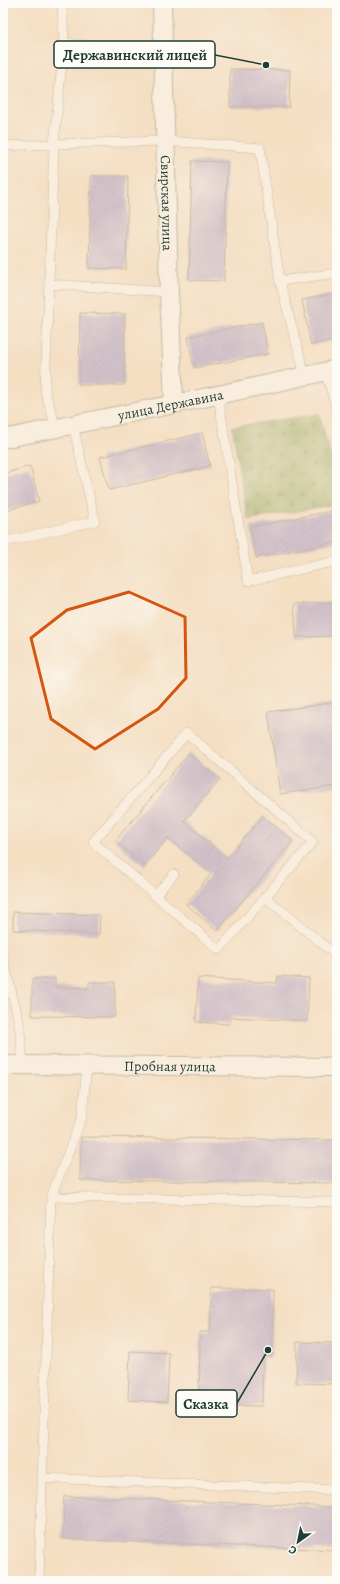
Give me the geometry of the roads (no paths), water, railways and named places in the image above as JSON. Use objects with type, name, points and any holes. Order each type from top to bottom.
[{"type":"street","name":"Свирская улица","points":[[162,3],[169,292],[174,403]]},
{"type":"street","name":"улица Державина","points":[[3,440],[331,370]]},
{"type":"street","name":"Пробная улица","points":[[3,1065],[337,1067]]},
{"type":"lane","points":[[3,542],[95,521],[65,427],[45,391],[54,144],[64,43],[62,3]]},
{"type":"lane","points":[[64,43],[163,52]]},
{"type":"lane","points":[[3,146],[166,141],[260,148],[280,281],[305,376]]},
{"type":"lane","points":[[280,281],[337,273]]},
{"type":"lane","points":[[49,284],[169,292]]},
{"type":"lane","points":[[331,370],[337,410]]},
{"type":"lane","points":[[218,395],[248,581],[337,561]]},
{"type":"lane","points":[[187,734],[312,842],[265,897],[219,950],[93,842],[187,734]]},
{"type":"lane","points":[[155,896],[174,874]]},
{"type":"lane","points":[[265,897],[337,956]]},
{"type":"lane","points":[[3,957],[19,1022],[24,1064]]},
{"type":"lane","points":[[38,1581],[51,1197],[82,1117],[86,1066]]},
{"type":"lane","points":[[51,1197],[337,1202]]},
{"type":"lane","points":[[42,1478],[337,1490]]},
{"type":"place","name":"Державинский лицей","points":[[266,65]]},
{"type":"place","name":"Сказка","points":[[268,1350]]}]
